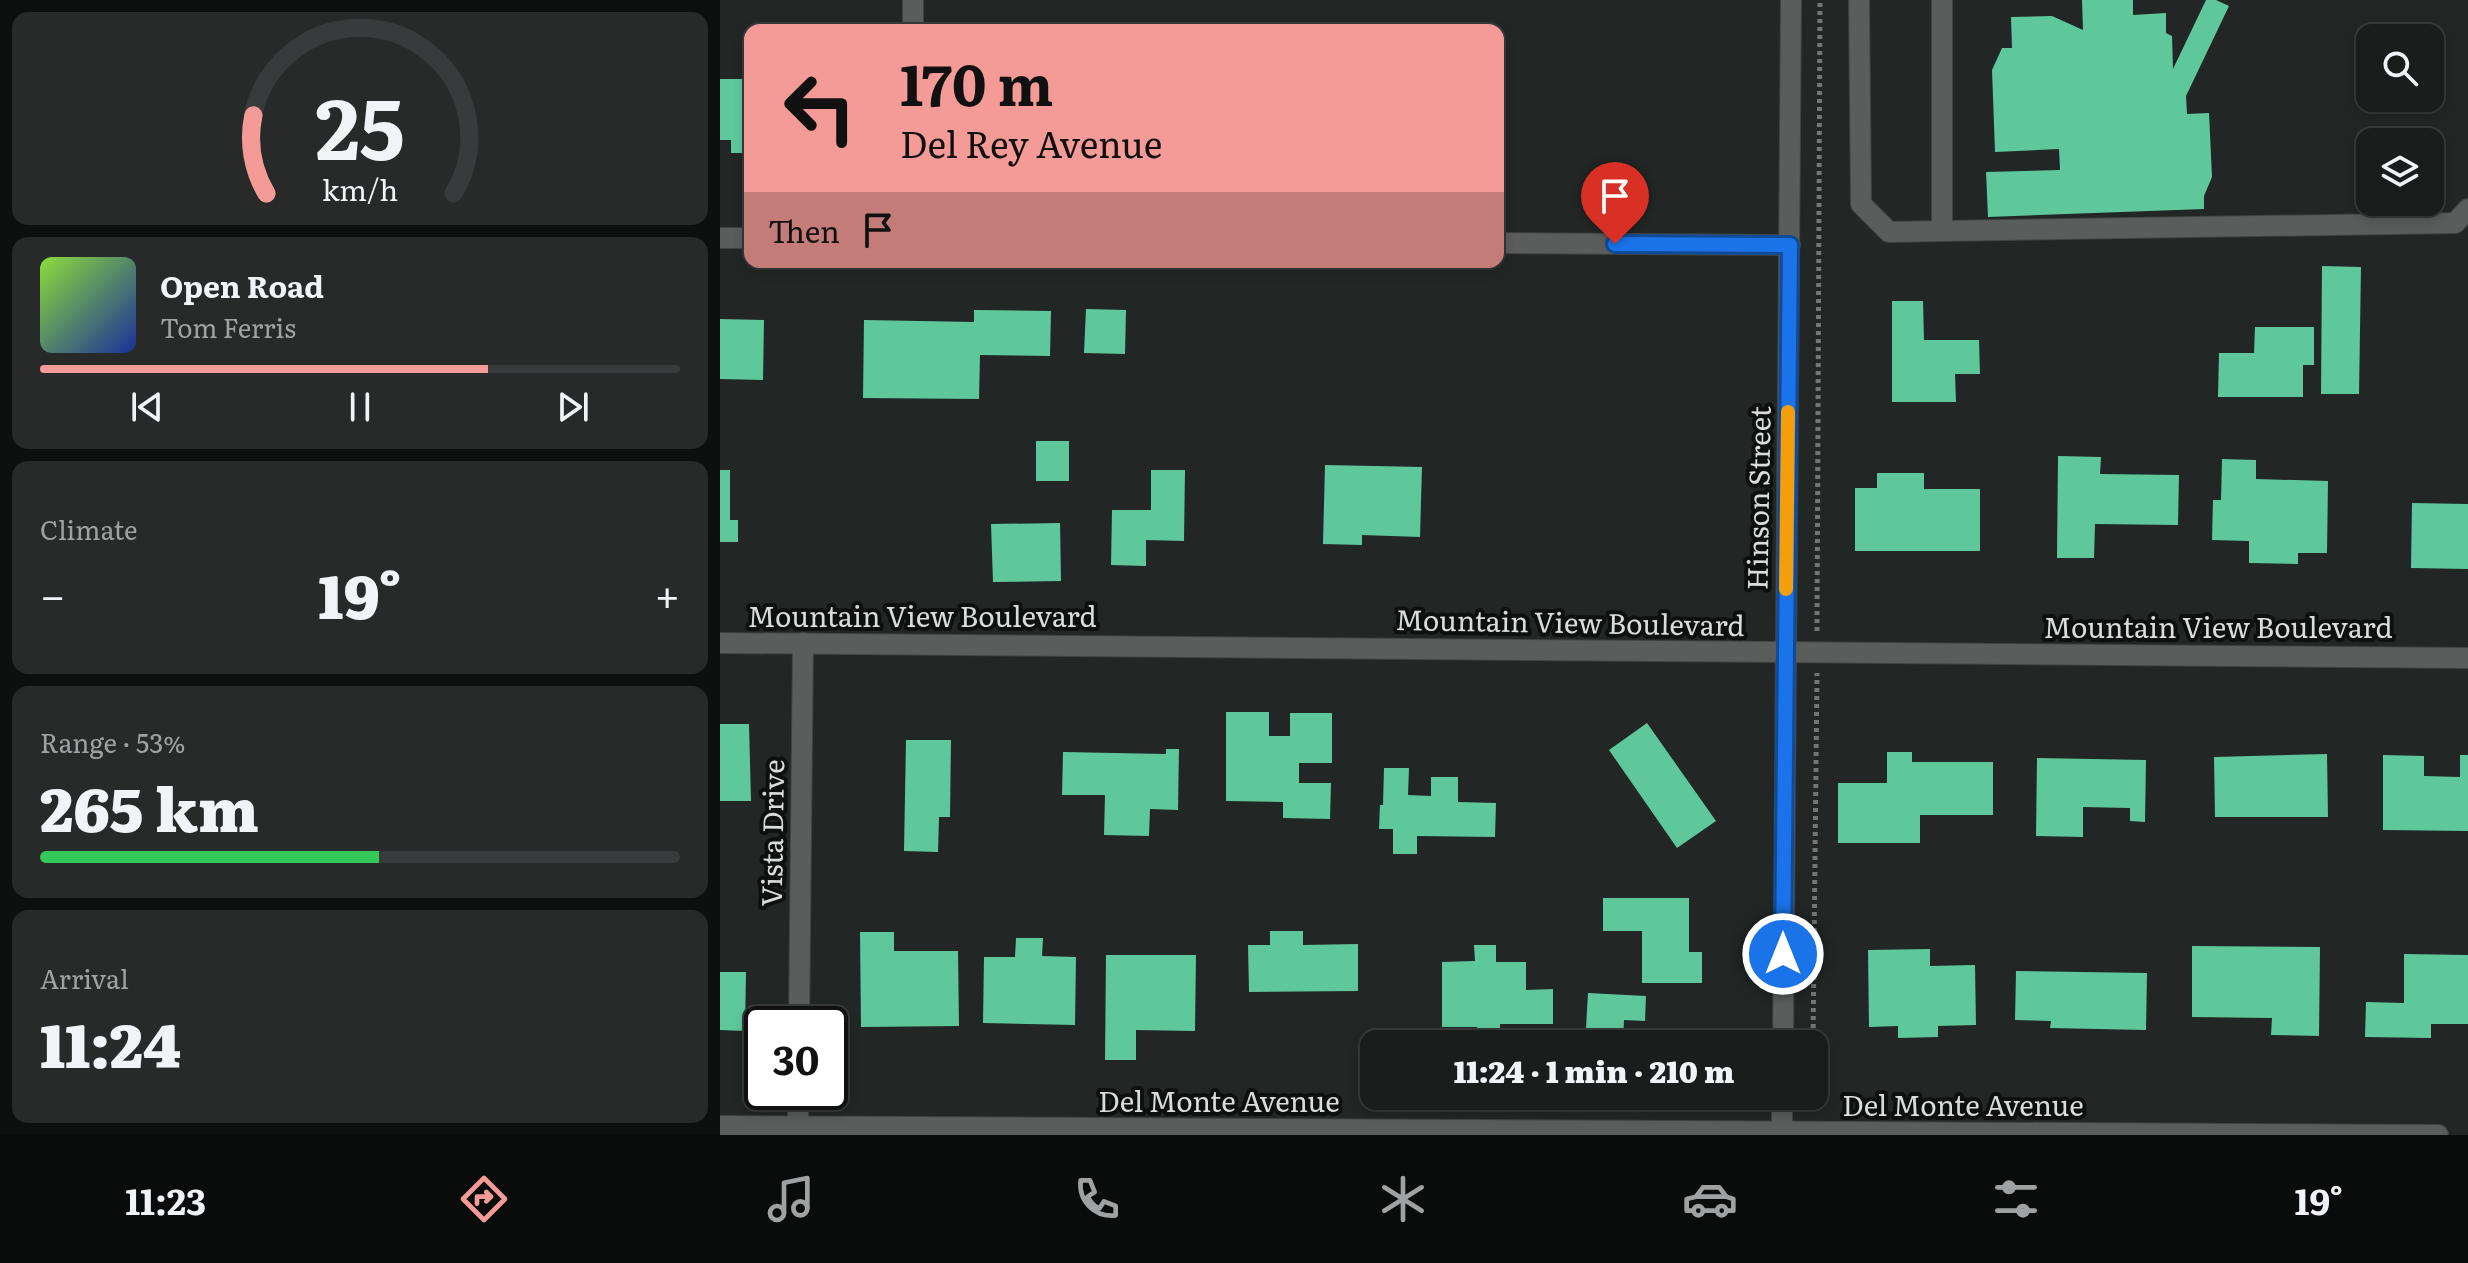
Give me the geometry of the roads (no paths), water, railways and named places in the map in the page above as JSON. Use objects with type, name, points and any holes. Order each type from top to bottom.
[{"type":"street","points":[[913,0],[913,24]]},
{"type":"street","name":"Hinson Street","points":[[1783,1030],[1791,0]]},
{"type":"street","points":[[1859,0],[1861,204],[1889,232],[2455,223],[2468,209]]},
{"type":"street","points":[[1942,0],[1942,231]]},
{"type":"street","points":[[720,238],[744,238]]},
{"type":"street","points":[[1504,243],[1790,245]]},
{"type":"street","name":"Mountain View Boulevard","points":[[720,643],[2468,658]]},
{"type":"street","name":"Vista Drive","points":[[799,1006],[803,643]]},
{"type":"street","points":[[798,1110],[798,1127]]},
{"type":"street","points":[[1782,1110],[1782,1134]]},
{"type":"street","name":"Del Monte Avenue","points":[[720,1126],[1782,1134],[2438,1135]]}]
